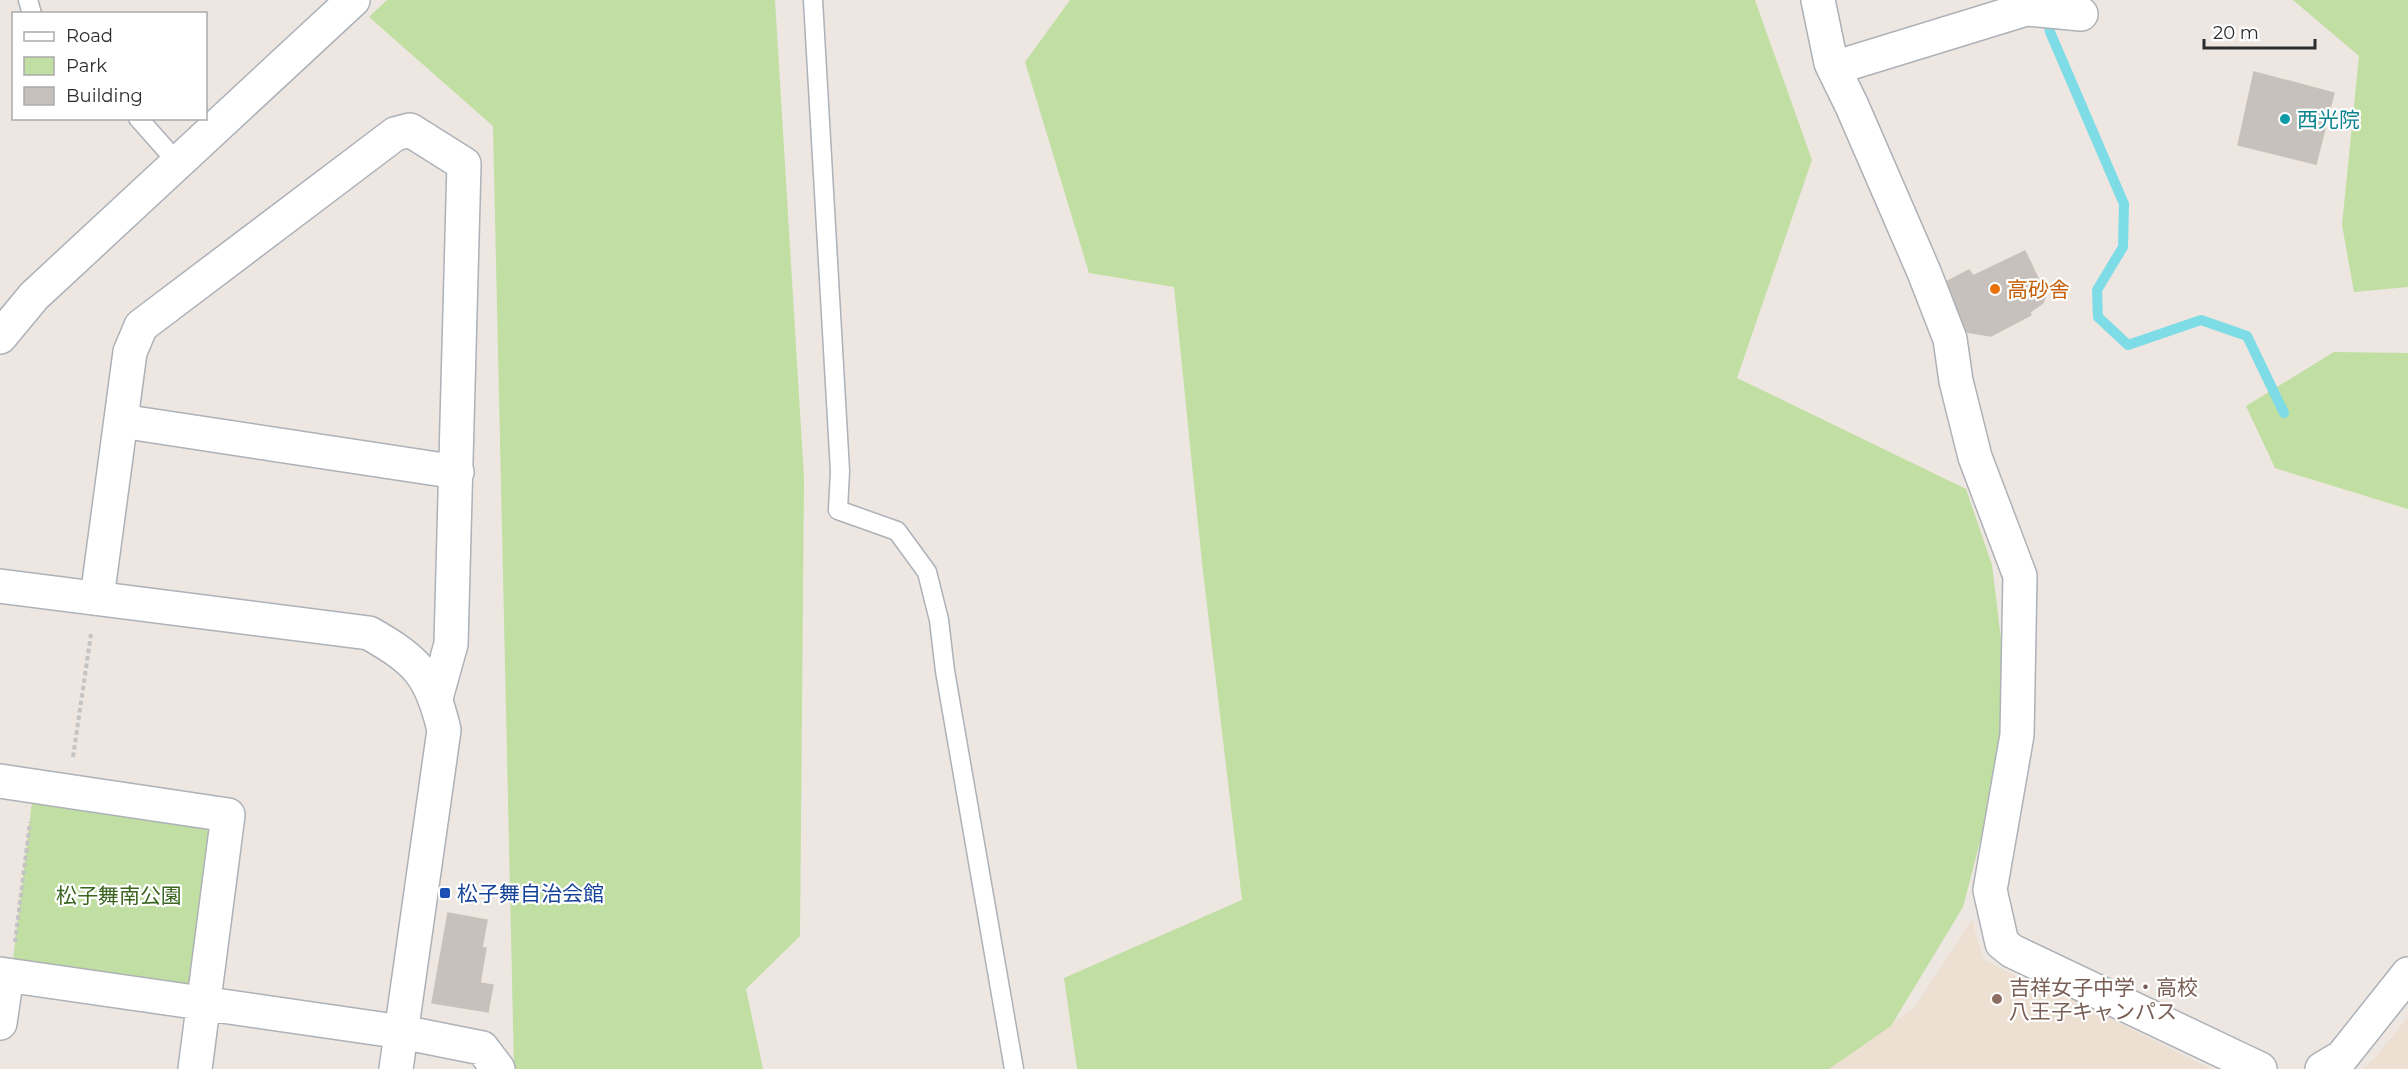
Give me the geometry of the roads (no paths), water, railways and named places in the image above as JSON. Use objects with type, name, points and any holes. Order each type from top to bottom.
[{"type":"street","points":[[0,337],[34,296],[353,0]]},
{"type":"street","points":[[1818,0],[1831,63],[1924,272],[1950,339],[1956,381],[1975,457],[2020,576],[2017,735],[1990,890],[2002,944],[2012,951],[2260,1069]]},
{"type":"street","points":[[1834,68],[2026,9],[2059,13]]},
{"type":"street","points":[[97,598],[130,352],[141,326],[395,134],[410,130],[464,164],[451,644],[436,698]]},
{"type":"street","points":[[122,421],[457,472]]},
{"type":"street","points":[[0,586],[369,633],[395,647],[418,667],[436,698],[444,730],[396,1069]]},
{"type":"street","points":[[0,781],[228,815],[195,1069]]},
{"type":"street","points":[[2322,1069],[2342,1057],[2408,974]]},
{"type":"street","points":[[0,1023],[6,975],[402,1032],[482,1048],[498,1069]]},
{"type":"lane","points":[[813,0],[840,471],[838,510],[897,531],[927,572],[939,620],[947,682],[1014,1069]]},
{"type":"lane","points":[[140,120],[177,162]]},
{"type":"waterway","points":[[2047,16],[2050,32],[2124,204],[2123,247],[2097,290],[2098,317],[2128,345],[2201,320],[2247,336],[2284,413]]},
{"type":"place","name":"西光院","points":[[2285,119]]},
{"type":"place","name":"高砂舎","points":[[1995,289]]},
{"type":"place","name":"松子舞自治会館","points":[[445,893]]},
{"type":"place","name":"吉祥女子中学・高校 八王子キャンパス","points":[[1997,999]]},
{"type":"park label","name":"松子舞南公園","points":[[119,895]]}]
